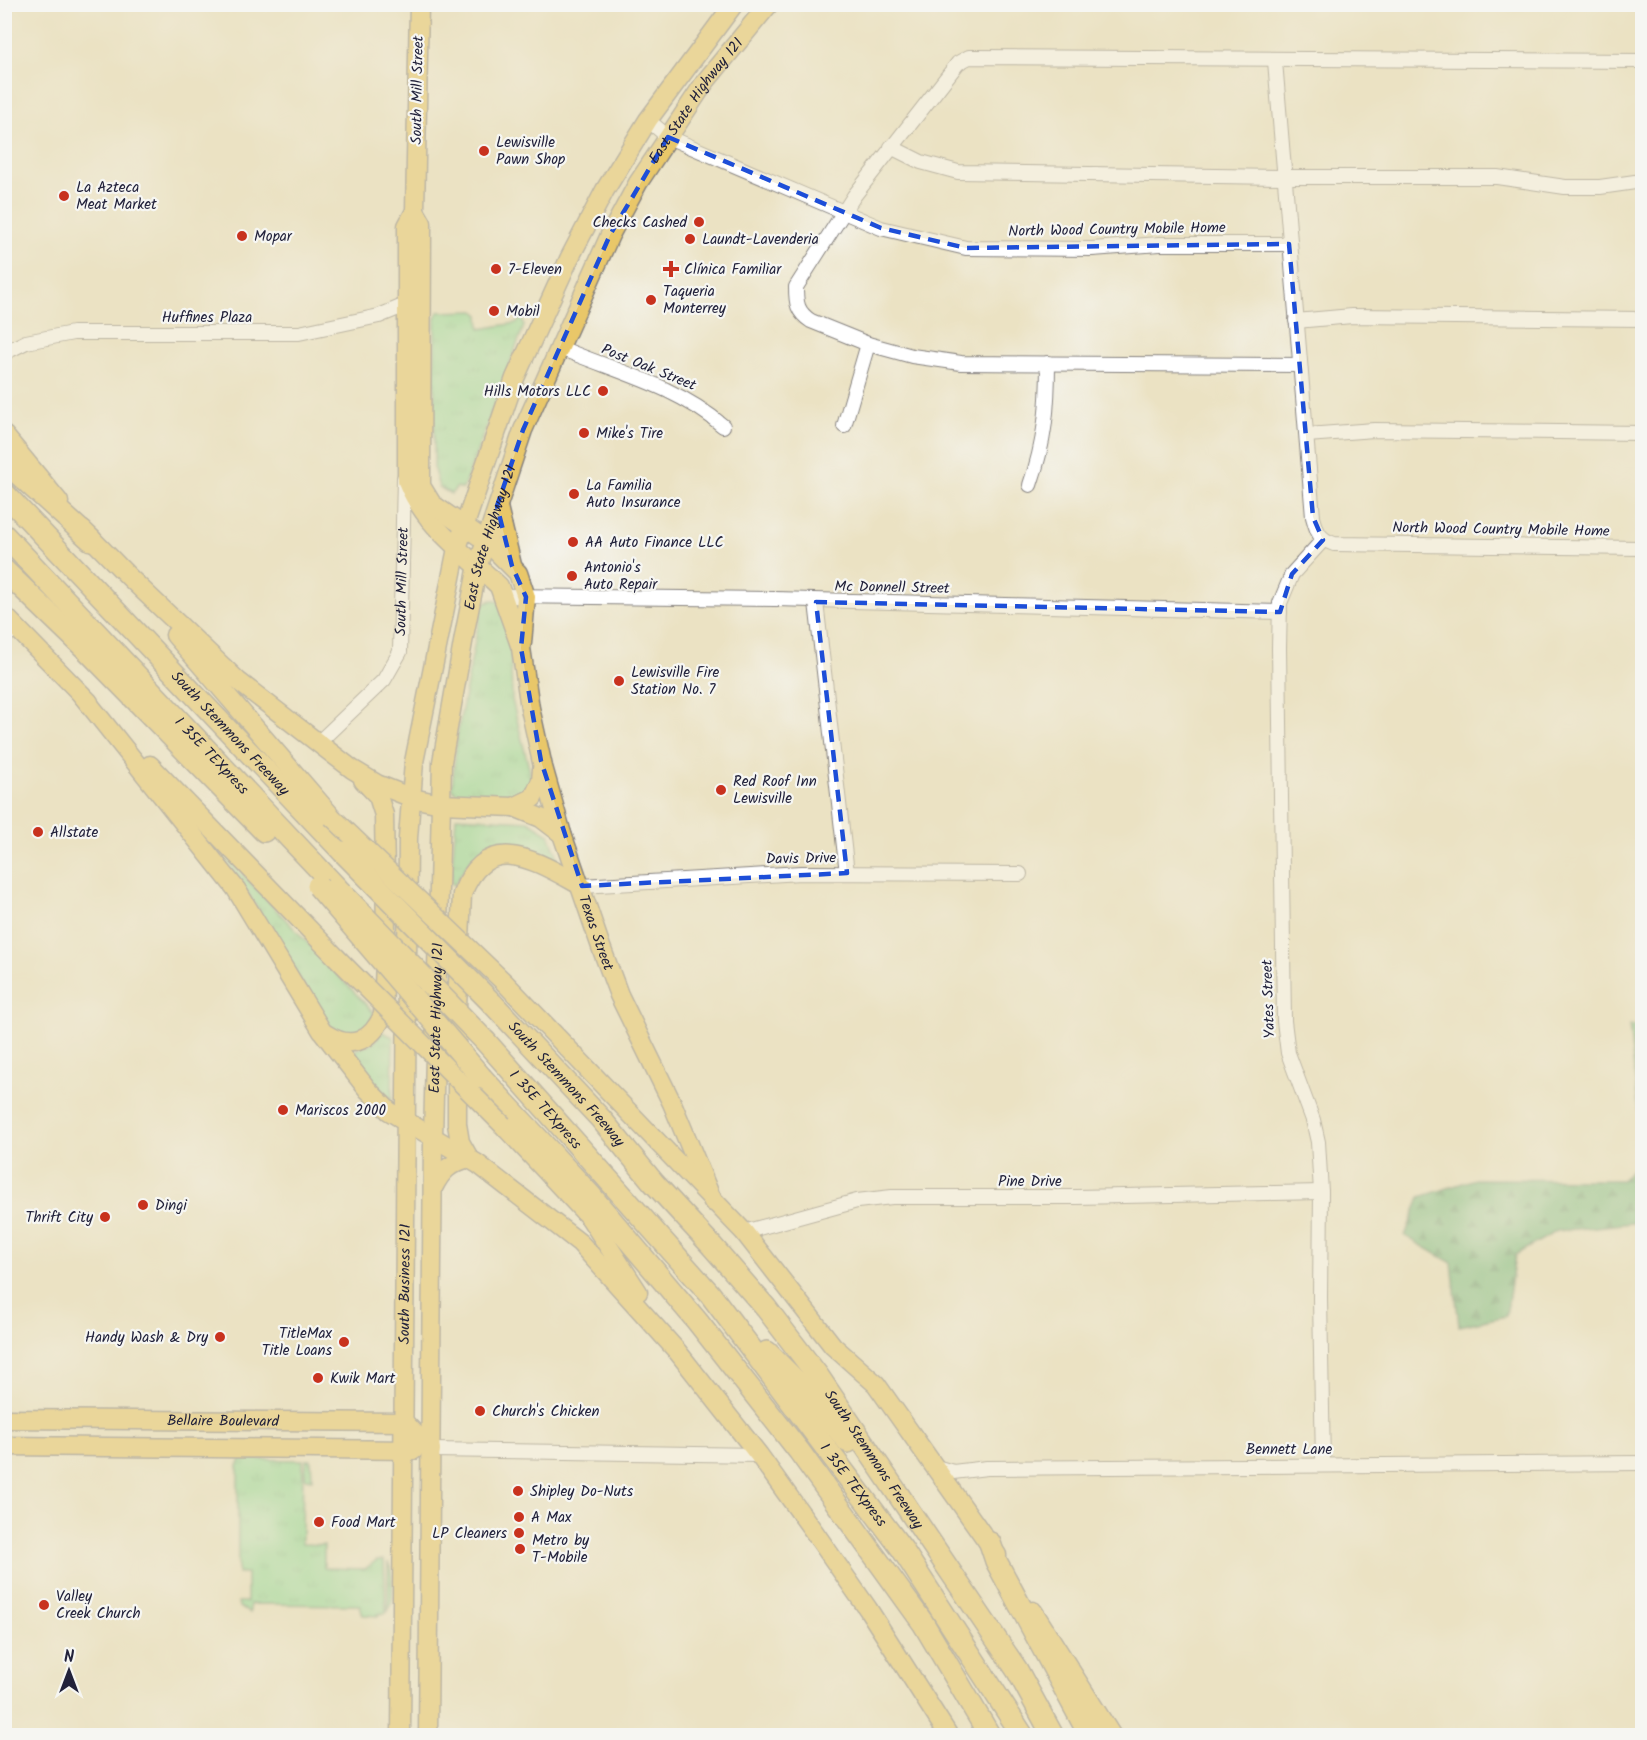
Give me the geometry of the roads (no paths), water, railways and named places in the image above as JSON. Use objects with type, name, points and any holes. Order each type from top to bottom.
[{"type":"highway","points":[[4,461],[91,540]]},
{"type":"highway","name":"South Stemmons Freeway","points":[[4,493],[343,852],[492,1003],[601,1119],[653,1182],[766,1308],[818,1376],[1017,1670],[1053,1736]]},
{"type":"highway","points":[[4,537],[72,615],[89,652]]},
{"type":"highway","name":"I 35E TEXpress","points":[[4,537],[327,886],[486,1042],[710,1294],[902,1549],[1023,1736]]},
{"type":"highway","points":[[4,570],[327,886],[482,1078],[592,1197],[697,1321],[798,1451],[923,1623],[990,1736]]},
{"type":"highway","points":[[710,1294],[809,1394],[936,1550]]},
{"type":"highway","points":[[990,1543],[996,1561],[1090,1736]]},
{"type":"main road","name":"South Mill Street","points":[[420,4],[415,211],[422,223],[415,303],[413,461],[407,481],[420,510],[457,548],[478,565]]},
{"type":"main road","name":"East State Highway 121","points":[[406,1121],[408,838],[414,762],[457,548],[515,378],[544,313],[605,190],[648,120],[734,4]]},
{"type":"main road","name":"East State Highway 121","points":[[433,1138],[442,762],[478,565],[523,430],[558,346],[610,235],[638,183],[705,82],[769,4]]},
{"type":"main road","name":"South Stemmons Freeway","points":[[4,435],[91,540],[129,577],[238,681],[352,769],[412,798],[441,804],[514,807],[542,818],[562,834]]},
{"type":"main road","name":"South Mill Street","points":[[413,461],[427,498],[439,510],[486,542]]},
{"type":"main road","points":[[497,506],[512,566]]},
{"type":"main road","name":"Texas Street","points":[[486,542],[518,573],[526,597],[521,648]]},
{"type":"main road","name":"Texas Street","points":[[478,565],[499,586],[504,596],[521,648],[530,708],[543,767],[562,834],[619,995],[672,1102],[713,1202]]},
{"type":"main road","name":"South Stemmons Freeway","points":[[129,577],[215,683],[332,817],[504,983],[744,1232],[833,1346],[876,1384],[990,1543],[1112,1736]]},
{"type":"main road","points":[[8,627],[81,694],[503,1125],[590,1218],[677,1351]]},
{"type":"main road","points":[[81,694],[236,889],[289,981],[322,1031],[368,1090],[389,1110],[469,1158],[580,1243],[677,1351],[759,1455],[868,1610],[949,1736]]},
{"type":"main road","points":[[514,807],[533,798],[541,781],[543,767]]},
{"type":"main road","points":[[322,1031],[338,1042],[355,1041],[371,1034],[383,1015],[386,932],[384,815],[378,796],[352,769]]},
{"type":"main road","points":[[469,1158],[460,1142],[457,1124],[457,1007],[462,894],[468,879],[485,860],[510,855],[541,865],[582,886]]},
{"type":"main road","name":"South Business 121","points":[[401,1736],[406,1121]]},
{"type":"main road","name":"South Business 121","points":[[428,1736],[433,1138]]},
{"type":"main road","points":[[433,1188],[441,1171],[469,1158]]},
{"type":"main road","points":[[405,1250],[418,1255],[432,1305]]},
{"type":"main road","points":[[96,1447],[98,1418]]},
{"type":"main road","name":"Bellaire Boulevard","points":[[4,1419],[404,1422]]},
{"type":"main road","points":[[404,1422],[431,1450]]},
{"type":"main road","name":"Bellaire Boulevard","points":[[4,1446],[431,1450]]},
{"type":"street","points":[[1300,365],[961,363],[912,356],[868,344],[811,321],[803,316],[796,304],[796,287],[844,211],[891,147],[958,63],[969,57],[1275,61],[1642,61]]},
{"type":"street","points":[[1275,61],[1313,517],[1318,534],[1323,540]]},
{"type":"street","name":"North Wood Country Mobile Home","points":[[648,120],[668,137],[881,228],[966,248],[1092,249],[1160,244],[1289,244]]},
{"type":"street","points":[[891,147],[921,162],[958,171],[1284,177],[1497,177],[1564,187],[1600,187],[1642,181]]},
{"type":"street","name":"Huffines Plaza","points":[[4,353],[26,342],[73,333],[298,333],[379,316],[415,303]]},
{"type":"street","points":[[1296,321],[1352,316],[1642,319]]},
{"type":"street","points":[[844,426],[868,344]]},
{"type":"street","name":"Post Oak Street","points":[[558,346],[671,391],[704,409],[723,426]]},
{"type":"street","points":[[1030,485],[1041,453],[1048,415],[1048,363]]},
{"type":"street","points":[[1307,435],[1374,430],[1642,433]]},
{"type":"street","name":"South Mill Street","points":[[318,743],[384,680],[400,652],[413,461]]},
{"type":"street","name":"North Wood Country Mobile Home","points":[[1323,540],[1334,544],[1642,548]]},
{"type":"street","name":"Yates Street","points":[[1323,540],[1292,574],[1280,603],[1284,1021],[1288,1053],[1313,1120],[1318,1142],[1321,1192],[1323,1465]]},
{"type":"street","name":"Mc Donnell Street","points":[[504,596],[776,599],[816,602],[1280,612]]},
{"type":"street","points":[[816,602],[847,873]]},
{"type":"street","name":"Davis Drive","points":[[582,886],[706,877],[847,873],[1020,874]]},
{"type":"street","name":"Pine Drive","points":[[744,1232],[824,1213],[857,1201],[892,1197],[1076,1197],[1321,1192]]},
{"type":"street","name":"Bellaire Boulevard","points":[[431,1450],[759,1455]]},
{"type":"street","name":"Bennett Lane","points":[[936,1467],[953,1472],[987,1468],[1642,1463]]},
{"type":"place","name":"Lewisville Pawn Shop","points":[[484,151]]},
{"type":"place","name":"La Azteca Meat Market","points":[[64,196]]},
{"type":"place","name":"Checks Cashed","points":[[699,222]]},
{"type":"place","name":"Mopar","points":[[242,236]]},
{"type":"place","name":"Laundt-Lavenderia","points":[[690,239]]},
{"type":"place","name":"7-Eleven","points":[[496,269]]},
{"type":"place","name":"Clínica Familiar","points":[[671,269]]},
{"type":"place","name":"Taqueria Monterrey","points":[[651,300]]},
{"type":"place","name":"Mobil","points":[[494,311]]},
{"type":"place","name":"Hills Motors LLC","points":[[603,391]]},
{"type":"place","name":"Mike's Tire","points":[[584,433]]},
{"type":"place","name":"La Familia Auto Insurance","points":[[574,494]]},
{"type":"place","name":"AA Auto Finance LLC","points":[[573,542]]},
{"type":"place","name":"Antonio's Auto Repair","points":[[572,576]]},
{"type":"place","name":"Lewisville Fire Station No. 7","points":[[619,681]]},
{"type":"place","name":"Red Roof Inn Lewisville","points":[[721,790]]},
{"type":"place","name":"Allstate","points":[[38,832]]},
{"type":"place","name":"Mariscos 2000","points":[[283,1110]]},
{"type":"place","name":"Dingi","points":[[143,1205]]},
{"type":"place","name":"Thrift City","points":[[105,1217]]},
{"type":"place","name":"Handy Wash & Dry","points":[[220,1337]]},
{"type":"place","name":"TitleMax Title Loans","points":[[344,1342]]},
{"type":"place","name":"Kwik Mart","points":[[318,1378]]},
{"type":"place","name":"Church's Chicken","points":[[480,1411]]},
{"type":"place","name":"Shipley Do-Nuts","points":[[518,1491]]},
{"type":"place","name":"A Max","points":[[519,1517]]},
{"type":"place","name":"Food Mart","points":[[319,1522]]},
{"type":"place","name":"LP Cleaners","points":[[519,1533]]},
{"type":"place","name":"Metro by T-Mobile","points":[[520,1549]]},
{"type":"place","name":"Valley Creek Church","points":[[44,1605]]}]
